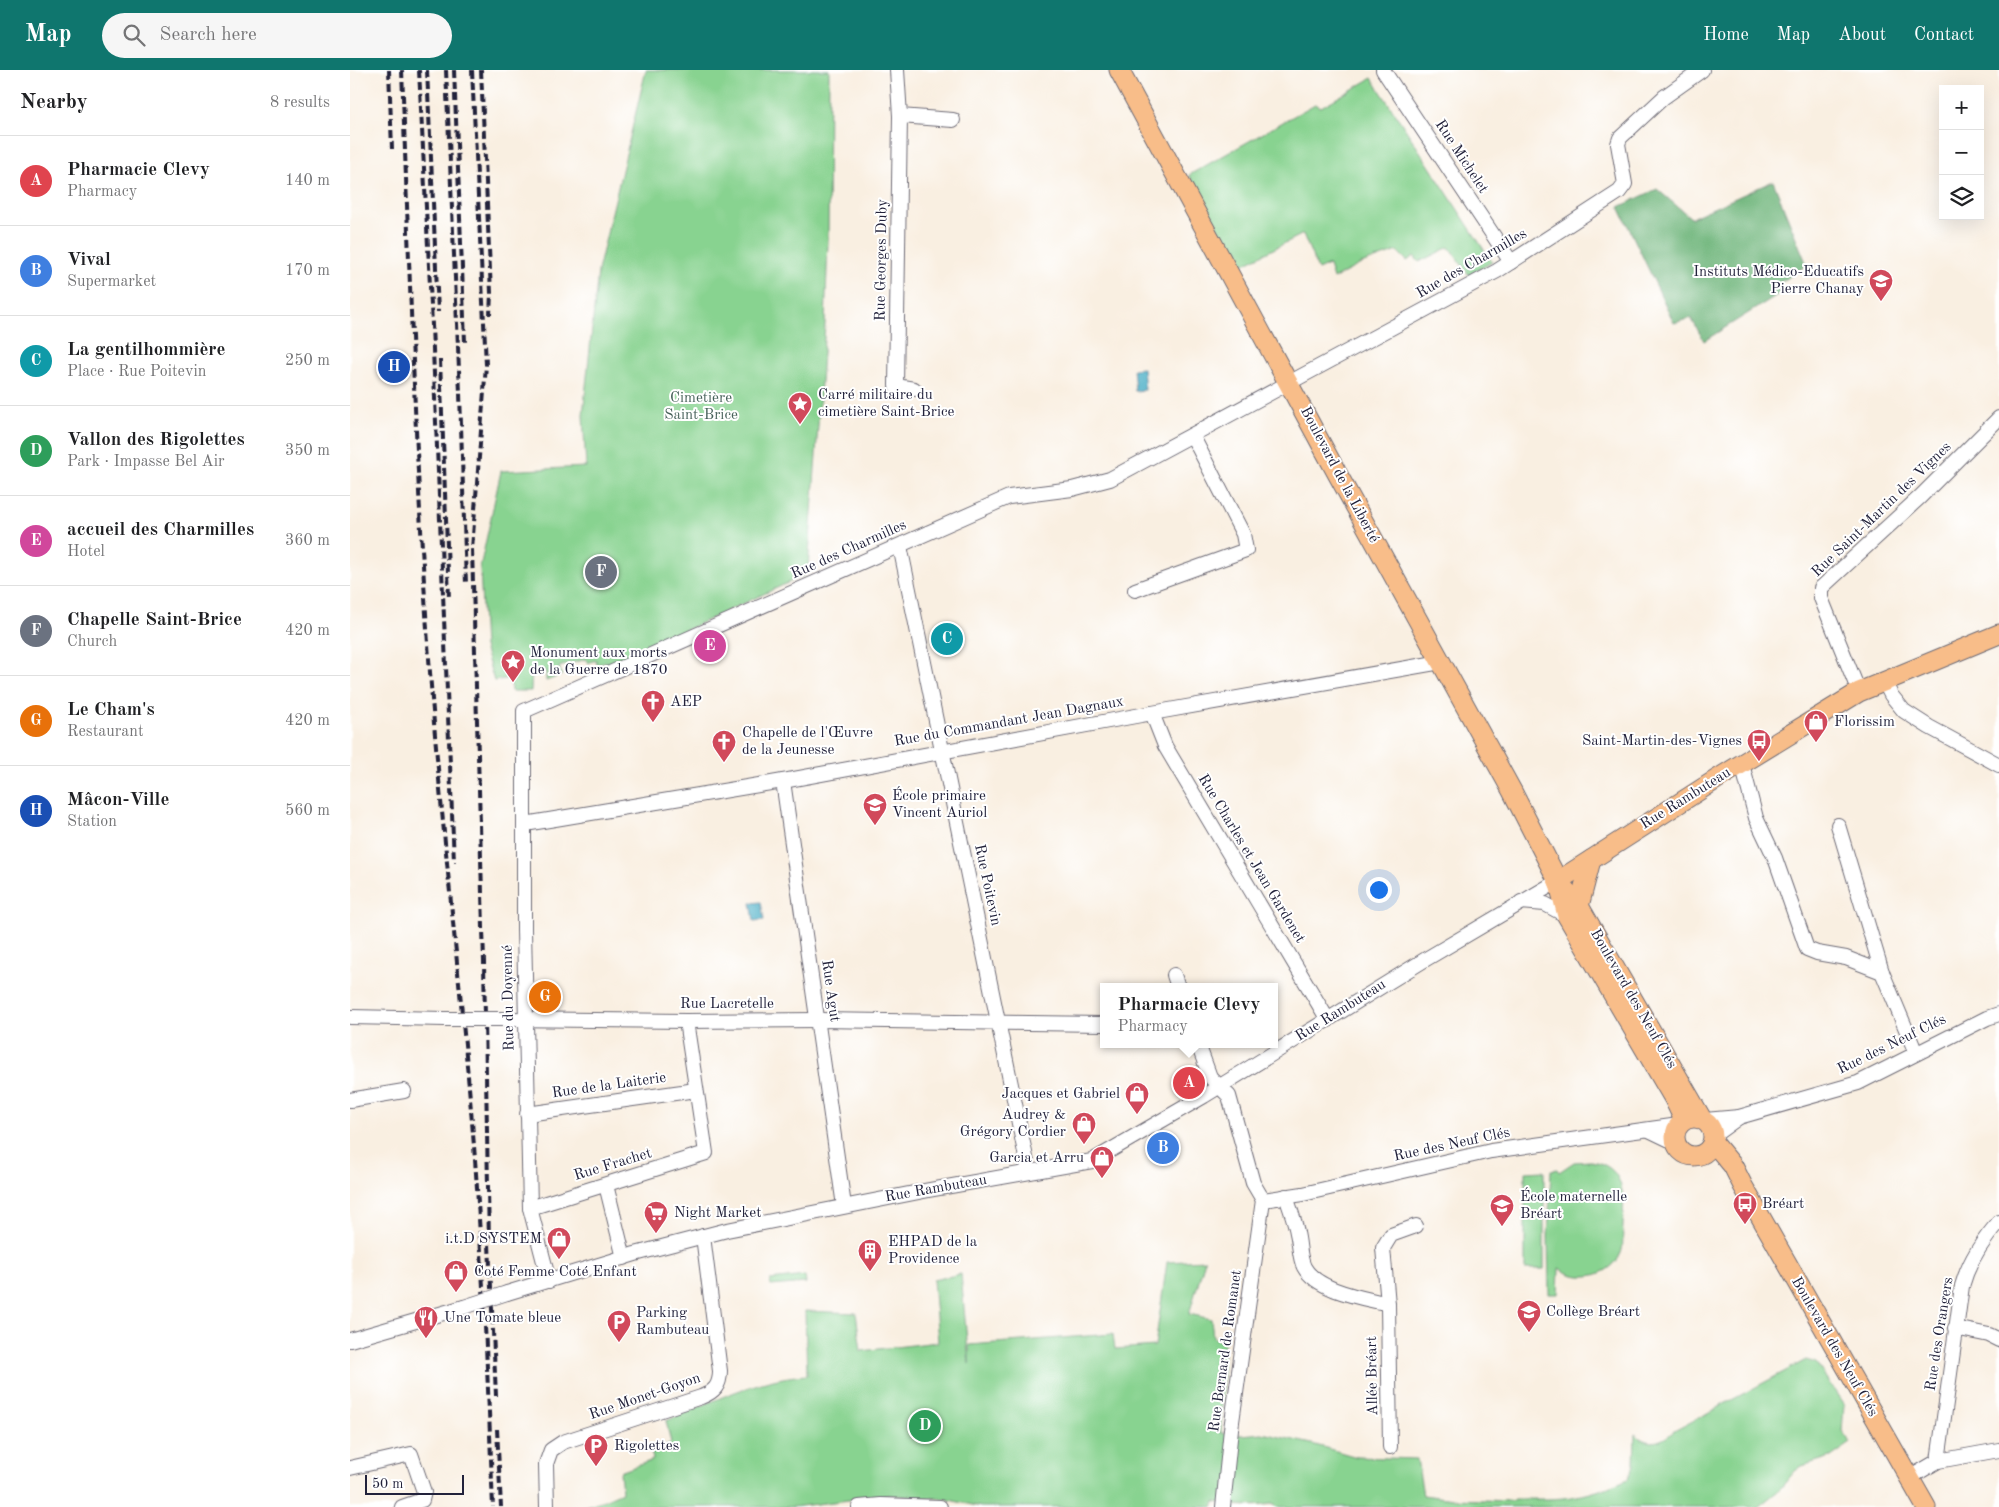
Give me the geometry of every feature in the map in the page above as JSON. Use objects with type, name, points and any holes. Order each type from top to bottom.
[{"type":"main road","name":"Boulevard de la Liberté","points":[[1120,70],[1290,382],[1338,475],[1512,791],[1558,881]]},
{"type":"main road","name":"Rue Rambuteau","points":[[1558,881],[1859,692],[1999,634]]},
{"type":"main road","points":[[1573,911],[1591,860]]},
{"type":"main road","name":"Boulevard des Neuf Clés","points":[[1558,881],[1693,1132],[1743,1186],[1926,1507]]},
{"type":"main road","name":"Boulevard des Neuf Clés","points":[[1573,911],[1693,1132]]},
{"type":"street","name":"Rue Georges Duby","points":[[897,70],[900,116],[896,386],[914,389]]},
{"type":"street","name":"Rue Michelet","points":[[1383,70],[1511,262]]},
{"type":"street","name":"Rue des Charmilles","points":[[524,711],[1009,497],[1072,489],[1110,479],[1511,262],[1619,192],[1626,184],[1618,144],[1620,138],[1664,97],[1702,70]]},
{"type":"street","points":[[900,116],[953,120]]},
{"type":"street","name":"Rue Saint-Martin des Vignes","points":[[1859,692],[1821,598],[1821,588],[1920,496],[1999,418]]},
{"type":"street","points":[[1135,590],[1246,550],[1244,534],[1192,435]]},
{"type":"street","name":"Rue Poitevin","points":[[900,546],[1029,1172]]},
{"type":"street","name":"Rue du Commandant Jean Dagnaux","points":[[525,824],[783,781],[1441,662]]},
{"type":"street","points":[[1884,682],[1891,695],[1904,711],[1929,727],[1999,765]]},
{"type":"street","name":"Rue du Doyenné","points":[[524,711],[527,1114],[530,1208],[549,1281]]},
{"type":"street","name":"Rue Charles et Jean Gardenet","points":[[1152,713],[1165,746],[1328,1020]]},
{"type":"street","points":[[1742,764],[1756,818],[1776,858],[1807,949],[1817,953],[1846,958],[1882,972]]},
{"type":"street","name":"Rue Agut","points":[[783,781],[844,1206]]},
{"type":"street","points":[[1838,824],[1882,972],[1916,1053]]},
{"type":"street","name":"Rue Rambuteau","points":[[350,1340],[703,1236],[844,1206],[1092,1161],[1220,1086],[1558,881]]},
{"type":"street","points":[[1521,902],[1546,904],[1573,911]]},
{"type":"street","name":"Rue des Neuf Clés","points":[[1263,1200],[1491,1151],[1648,1130],[1693,1132],[1858,1083],[1987,1018],[1999,1014]]},
{"type":"street","name":"Rue Lacretelle","points":[[350,1017],[1100,1024]]},
{"type":"street","points":[[686,1021],[696,1090]]},
{"type":"street","points":[[1199,1048],[1210,1077],[1229,1096],[1253,1183],[1263,1200]]},
{"type":"street","name":"Rue de la Laiterie","points":[[527,1114],[696,1090]]},
{"type":"street","name":"Rue Frachet","points":[[530,1208],[706,1153],[696,1090]]},
{"type":"street","points":[[350,1100],[404,1091]]},
{"type":"street","points":[[606,1185],[624,1258]]},
{"type":"street","points":[[1286,1196],[1297,1232],[1301,1258],[1311,1276],[1321,1283],[1345,1293],[1388,1304]]},
{"type":"street","name":"Rue Bernard de Romanet","points":[[1223,1507],[1231,1430],[1263,1200]]},
{"type":"street","name":"Rue des Orangers","points":[[1938,1462],[1962,1286],[1966,1271],[1983,1240],[1999,1222]]},
{"type":"street","name":"Allée Bréart","points":[[1390,1447],[1388,1304],[1383,1248],[1391,1235],[1416,1226]]},
{"type":"street","name":"Rue Monet-Goyon","points":[[548,1507],[546,1464],[552,1450],[563,1442],[701,1397],[709,1394],[717,1387],[720,1371],[703,1236]]},
{"type":"street","points":[[1955,1328],[1989,1335],[1999,1340]]},
{"type":"street","points":[[1909,1478],[1938,1462],[1999,1450]]},
{"type":"street","points":[[350,1468],[411,1454],[424,1492],[422,1500],[402,1507]]},
{"type":"street","points":[[859,1507],[881,1505],[940,1507]]},
{"type":"green space","name":"Cimetière Saint-Brice","points":[[646,70],[829,70],[828,241],[825,324],[808,570],[805,575],[608,666],[606,661],[597,665],[596,660],[588,663],[586,659],[559,667],[562,675],[546,681],[546,671],[532,671],[531,691],[511,691],[510,678],[494,681],[484,647],[480,568],[501,471],[586,467],[583,415],[598,271]]},
{"type":"green space","points":[[1372,78],[1492,262],[1469,275],[1449,247],[1419,262],[1414,256],[1407,261],[1397,251],[1361,264],[1333,279],[1329,265],[1318,270],[1303,234],[1238,267],[1189,175],[1315,104],[1321,107]]},
{"type":"green space","points":[[1773,181],[1807,265],[1778,284],[1782,292],[1704,341],[1691,318],[1674,323],[1619,207],[1657,189],[1691,218]]},
{"type":"green space","points":[[1590,1161],[1602,1164],[1610,1169],[1617,1176],[1620,1184],[1623,1204],[1622,1250],[1610,1268],[1593,1275],[1575,1275],[1559,1268],[1558,1294],[1549,1294],[1548,1236],[1551,1170],[1557,1169],[1559,1172],[1574,1162]]},
{"type":"green space","points":[[1544,1171],[1544,1269],[1525,1269],[1525,1172]]},
{"type":"green space","points":[[1205,1260],[1189,1314],[1211,1319],[1213,1337],[1224,1344],[1221,1433],[1242,1435],[1262,1433],[1312,1444],[1357,1457],[1417,1459],[1423,1495],[1453,1499],[1512,1501],[1515,1499],[1569,1497],[1603,1489],[1628,1479],[1634,1465],[1635,1434],[1650,1442],[1665,1438],[1674,1431],[1806,1360],[1816,1363],[1844,1405],[1842,1431],[1851,1443],[1831,1457],[1802,1466],[1795,1471],[1778,1491],[1758,1507],[1278,1507],[1272,1504],[1244,1506],[1215,1502],[1213,1507],[981,1507],[945,1499],[889,1495],[793,1507],[582,1507],[622,1492],[620,1472],[653,1460],[651,1450],[671,1443],[666,1421],[752,1386],[788,1377],[807,1375],[805,1311],[856,1313],[861,1351],[938,1342],[933,1280],[961,1274],[969,1364],[969,1345],[1113,1334],[1115,1349],[1155,1346],[1167,1262]]},
{"type":"green space","points":[[805,1276],[806,1283],[771,1286],[770,1280]]},
{"type":"water","points":[[1143,368],[1145,390],[1135,391],[1133,369]]},
{"type":"water","points":[[761,902],[764,920],[754,921],[751,903]]},
{"type":"railway","points":[[389,70],[392,149]]},
{"type":"railway","points":[[402,70],[414,385],[426,621],[474,1146],[483,1281],[493,1507]]},
{"type":"railway","points":[[419,70],[432,325],[454,862]]},
{"type":"railway","points":[[427,70],[438,312]]},
{"type":"railway","points":[[446,70],[466,585]]},
{"type":"railway","points":[[454,70],[465,342]]},
{"type":"railway","points":[[472,70],[486,365],[472,549],[484,962],[489,1244],[496,1396]]},
{"type":"railway","points":[[481,70],[491,293],[490,315]]},
{"type":"railway","points":[[440,360],[449,599]]},
{"type":"railway","points":[[497,1429],[501,1507]]},
{"type":"place","name":"Instituts Médico-Educatifs Pierre Chanay","points":[[1881,302]]},
{"type":"place","name":"Mâcon-Ville","points":[[394,367]]},
{"type":"place","name":"Carré militaire du cimetière Saint-Brice","points":[[800,425]]},
{"type":"place","name":"Chapelle Saint-Brice","points":[[601,572]]},
{"type":"place","name":"La gentilhommière","points":[[947,639]]},
{"type":"place","name":"accueil des Charmilles","points":[[710,646]]},
{"type":"place","name":"Monument aux morts de la Guerre de 1870","points":[[513,683]]},
{"type":"place","name":"AEP","points":[[653,723]]},
{"type":"place","name":"Florissim","points":[[1816,743]]},
{"type":"place","name":"Saint-Martin-des-Vignes","points":[[1759,762]]},
{"type":"place","name":"Chapelle de l'Œuvre de la Jeunesse","points":[[724,763]]},
{"type":"place","name":"École primaire Vincent Auriol","points":[[875,826]]},
{"type":"place","name":"Le Cham's","points":[[545,997]]},
{"type":"place","name":"Pharmacie Clevy","points":[[1189,1083]]},
{"type":"place","name":"Jacques et Gabriel","points":[[1137,1115]]},
{"type":"place","name":"Audrey & Grégory Cordier","points":[[1084,1145]]},
{"type":"place","name":"Vival","points":[[1163,1148]]},
{"type":"place","name":"Garcia et Arru","points":[[1102,1179]]},
{"type":"place","name":"Bréart","points":[[1745,1225]]},
{"type":"place","name":"École maternelle Bréart","points":[[1502,1227]]},
{"type":"place","name":"Night Market","points":[[656,1234]]},
{"type":"place","name":"i.t.D SYSTEM","points":[[559,1260]]},
{"type":"place","name":"EHPAD de la Providence","points":[[870,1272]]},
{"type":"place","name":"Coté Femme Coté Enfant","points":[[456,1293]]},
{"type":"place","name":"Collège Bréart","points":[[1529,1333]]},
{"type":"place","name":"Une Tomate bleue","points":[[426,1339]]},
{"type":"place","name":"Parking Rambuteau","points":[[619,1343]]},
{"type":"place","name":"Vallon des Rigolettes","points":[[925,1426]]},
{"type":"place","name":"Rigolettes","points":[[596,1467]]}]
